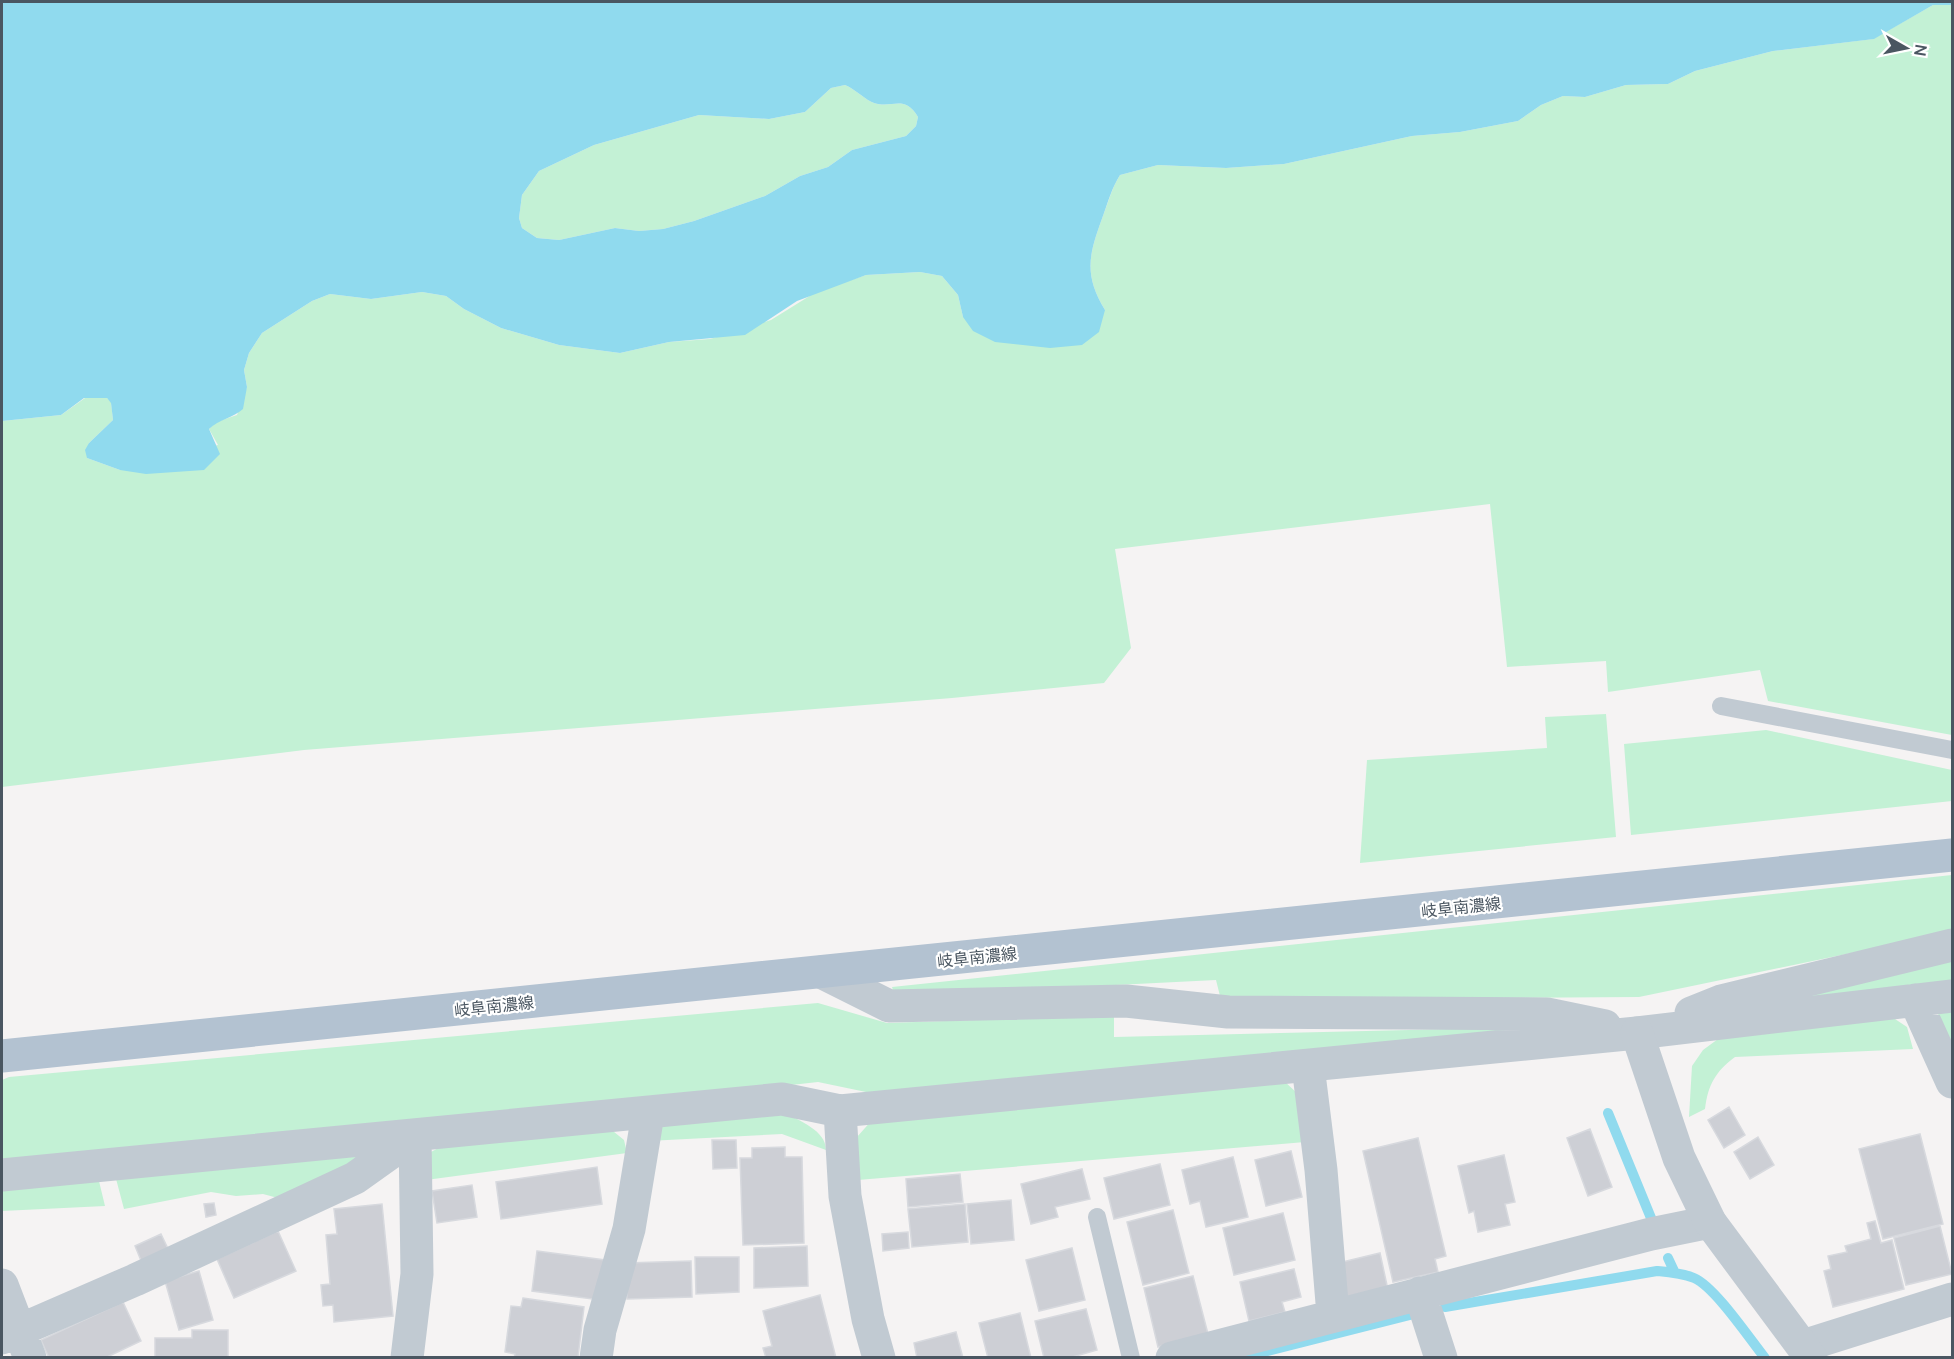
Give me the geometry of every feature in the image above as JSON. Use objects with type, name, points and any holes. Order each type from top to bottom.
[{"type":"main road","name":"岐阜南濃線","points":[[2,1056],[1953,855]]},
{"type":"street","points":[[821,972],[889,1006],[1126,1001],[1228,1012],[1547,1014],[1637,1033],[1721,1001],[1953,945]]},
{"type":"street","points":[[2,1175],[648,1114],[782,1099],[840,1112],[1637,1033],[1953,996]]},
{"type":"street","points":[[1915,1000],[1953,1082]]},
{"type":"street","points":[[1637,1033],[1679,1158],[1710,1222],[1807,1352],[1953,1299]]},
{"type":"street","points":[[1308,1066],[1321,1170],[1333,1315]]},
{"type":"street","points":[[840,1112],[845,1197],[868,1319],[879,1358]]},
{"type":"street","points":[[596,1358],[600,1330],[630,1230],[648,1114]]},
{"type":"street","points":[[2,1285],[17,1341],[135,1280],[355,1178],[415,1135]]},
{"type":"street","points":[[407,1358],[417,1274],[415,1135]]},
{"type":"street","points":[[1172,1358],[1651,1234],[1710,1222]]},
{"type":"street","points":[[1420,1293],[1441,1358]]},
{"type":"lane","points":[[1721,706],[1953,750]]},
{"type":"lane","points":[[1098,1217],[1131,1358]]},
{"type":"green space","points":[[1933,5],[1952,5],[1952,735],[1768,701],[1760,670],[1608,692],[1606,661],[1507,667],[1490,504],[1115,549],[1131,648],[1104,683],[952,698],[304,750],[2,787],[2,421],[61,415],[85,398],[107,398],[111,402],[113,420],[89,443],[87,458],[120,470],[218,445],[209,429],[216,422],[237,415],[247,387],[244,370],[249,353],[262,333],[312,301],[330,294],[371,299],[422,292],[446,296],[464,309],[501,328],[559,345],[620,353],[669,342],[710,339],[771,320],[816,292],[866,275],[920,272],[942,276],[958,295],[963,317],[1105,310],[1093,284],[1092,251],[1120,175],[1158,165],[1226,168],[1284,164],[1412,136],[1460,132],[1518,121],[1541,105],[1563,96],[1585,97],[1626,85],[1668,84],[1695,71],[1773,51],[1873,39]]},
{"type":"green space","points":[[845,85],[874,103],[908,106],[918,117],[916,126],[906,136],[852,150],[828,167],[800,176],[765,196],[694,221],[663,229],[639,231],[615,228],[559,240],[537,238],[522,228],[519,218],[522,195],[539,171],[594,145],[699,115],[769,119],[805,112],[831,88]]},
{"type":"green space","points":[[1606,714],[1616,837],[1360,863],[1367,760],[1547,748],[1545,717]]},
{"type":"green space","points":[[1766,730],[1952,770],[1952,801],[1631,835],[1624,744]]},
{"type":"green space","points":[[1952,875],[1952,932],[1639,997],[1221,1000],[1216,980],[895,996],[892,987]]},
{"type":"green space","points":[[1952,961],[1952,982],[1732,1007]]},
{"type":"green space","points":[[818,1003],[887,1023],[1114,1015],[1114,1037],[1536,1027],[890,1097],[818,1082],[637,1102],[2,1162],[2,1080],[9,1077]]},
{"type":"green space","points":[[1952,1007],[1952,1042],[1944,1043],[1938,1013]]},
{"type":"green space","points":[[1889,1015],[1907,1027],[1913,1049],[1735,1057],[1722,1068],[1714,1080],[1708,1093],[1705,1109],[1689,1117],[1692,1066],[1703,1050],[1729,1031]]},
{"type":"green space","points":[[1283,1080],[1299,1095],[1305,1142],[858,1180],[857,1137],[873,1119]]},
{"type":"green space","points":[[784,1112],[817,1132],[825,1143],[826,1150],[782,1134],[648,1141],[660,1124]]},
{"type":"green space","points":[[608,1127],[624,1140],[627,1153],[426,1180],[431,1152],[444,1145]]},
{"type":"green space","points":[[354,1153],[359,1162],[278,1198],[263,1194],[236,1196],[211,1192],[124,1209],[115,1175]]},
{"type":"green space","points":[[98,1177],[105,1206],[2,1211],[2,1185]]},
{"type":"water","points":[[2,2],[1952,2],[1952,5],[1933,5],[1874,39],[1773,51],[1695,71],[1668,84],[1626,85],[1585,97],[1563,96],[1541,105],[1518,121],[1460,132],[1412,136],[1284,164],[1226,168],[1158,165],[1120,175],[1111,194],[1092,251],[1093,284],[1105,310],[1099,332],[1082,345],[1050,348],[995,342],[973,331],[963,317],[958,295],[942,276],[920,272],[866,275],[797,301],[745,335],[669,342],[620,353],[559,345],[501,328],[464,309],[446,296],[422,292],[371,299],[330,294],[312,301],[262,333],[249,353],[244,370],[247,387],[243,409],[209,429],[220,454],[204,470],[146,474],[120,470],[87,458],[85,450],[89,443],[113,420],[111,403],[107,398],[84,398],[61,415],[2,421]],"holes":[[[845,85],[874,103],[908,106],[918,117],[916,126],[906,136],[852,150],[828,167],[800,176],[765,196],[694,221],[663,229],[639,231],[615,228],[559,240],[537,238],[522,228],[519,218],[522,195],[539,171],[594,145],[699,115],[769,119],[805,112],[831,88]]]},
{"type":"building","points":[[1729,1107],[1745,1135],[1724,1148],[1708,1120]]},
{"type":"building","points":[[1590,1129],[1612,1187],[1588,1196],[1567,1138]]},
{"type":"building","points":[[1920,1134],[1943,1224],[1883,1239],[1859,1149]]},
{"type":"building","points":[[1758,1137],[1774,1165],[1750,1179],[1734,1152]]},
{"type":"building","points":[[1418,1138],[1446,1256],[1435,1259],[1438,1272],[1393,1282],[1363,1151]]},
{"type":"building","points":[[712,1140],[736,1140],[737,1168],[713,1169]]},
{"type":"building","points":[[785,1147],[785,1157],[802,1157],[804,1243],[743,1245],[740,1158],[752,1158],[752,1148]]},
{"type":"building","points":[[1291,1151],[1302,1197],[1266,1206],[1255,1160]]},
{"type":"building","points":[[1504,1155],[1515,1202],[1505,1204],[1510,1225],[1478,1232],[1474,1211],[1469,1213],[1458,1166]]},
{"type":"building","points":[[1233,1157],[1248,1217],[1206,1227],[1200,1201],[1190,1204],[1182,1170]]},
{"type":"building","points":[[1160,1164],[1170,1205],[1114,1219],[1104,1178]]},
{"type":"building","points":[[597,1167],[602,1204],[501,1219],[496,1182]]},
{"type":"building","points":[[1082,1169],[1090,1199],[1055,1207],[1058,1217],[1031,1224],[1021,1184]]},
{"type":"building","points":[[960,1174],[963,1202],[908,1207],[906,1179]]},
{"type":"building","points":[[472,1185],[477,1217],[437,1223],[432,1191]]},
{"type":"building","points":[[1011,1200],[1014,1240],[971,1244],[967,1204]]},
{"type":"building","points":[[214,1203],[216,1215],[206,1217],[204,1204]]},
{"type":"building","points":[[382,1204],[393,1316],[334,1322],[333,1305],[323,1306],[321,1285],[330,1284],[326,1235],[337,1234],[334,1209]]},
{"type":"building","points":[[965,1204],[968,1242],[912,1247],[908,1209]]},
{"type":"building","points":[[1173,1210],[1189,1273],[1143,1285],[1127,1222]]},
{"type":"building","points":[[1283,1213],[1295,1260],[1234,1275],[1223,1228]]},
{"type":"building","points":[[1875,1221],[1881,1243],[1892,1240],[1904,1289],[1833,1307],[1824,1271],[1831,1269],[1828,1256],[1847,1252],[1845,1246],[1871,1239],[1867,1223]]},
{"type":"building","points":[[1940,1226],[1952,1274],[1906,1285],[1894,1238]]},
{"type":"building","points":[[278,1231],[296,1271],[234,1298],[217,1259]]},
{"type":"building","points":[[908,1232],[909,1248],[883,1251],[882,1234]]},
{"type":"building","points":[[161,1234],[169,1251],[142,1263],[135,1246]]},
{"type":"building","points":[[807,1246],[808,1286],[754,1288],[754,1248]]},
{"type":"building","points":[[1072,1248],[1085,1300],[1039,1311],[1026,1260]]},
{"type":"building","points":[[537,1251],[605,1260],[600,1300],[532,1291]]},
{"type":"building","points":[[1380,1253],[1388,1290],[1347,1300],[1338,1263]]},
{"type":"building","points":[[695,1257],[739,1257],[739,1292],[696,1294]]},
{"type":"building","points":[[691,1261],[692,1297],[627,1299],[626,1263]]},
{"type":"building","points":[[1294,1269],[1301,1297],[1282,1302],[1285,1312],[1249,1321],[1240,1282]]},
{"type":"building","points":[[199,1271],[213,1320],[179,1330],[165,1281]]},
{"type":"building","points":[[1193,1276],[1208,1334],[1158,1347],[1144,1288]]},
{"type":"building","points":[[820,1295],[836,1358],[766,1358],[763,1348],[772,1346],[763,1311]]},
{"type":"building","points":[[523,1298],[584,1307],[578,1357],[514,1358],[515,1354],[505,1352],[511,1306],[521,1307]]},
{"type":"building","points":[[123,1302],[141,1341],[105,1358],[49,1358],[41,1340]]},
{"type":"building","points":[[1086,1309],[1097,1350],[1069,1358],[1044,1358],[1035,1321]]},
{"type":"building","points":[[1020,1313],[1031,1358],[988,1358],[979,1323]]},
{"type":"building","points":[[192,1330],[228,1330],[228,1358],[155,1358],[155,1338],[192,1338]]},
{"type":"building","points":[[956,1332],[963,1358],[917,1358],[914,1343]]},
{"type":"waterway","points":[[1608,1113],[1651,1218]]},
{"type":"waterway","points":[[1668,1258],[1675,1273]]},
{"type":"waterway","points":[[1445,1307],[1657,1271],[1676,1273],[1694,1278],[1712,1291],[1765,1358]]},
{"type":"waterway","points":[[1240,1358],[1410,1315]]}]
